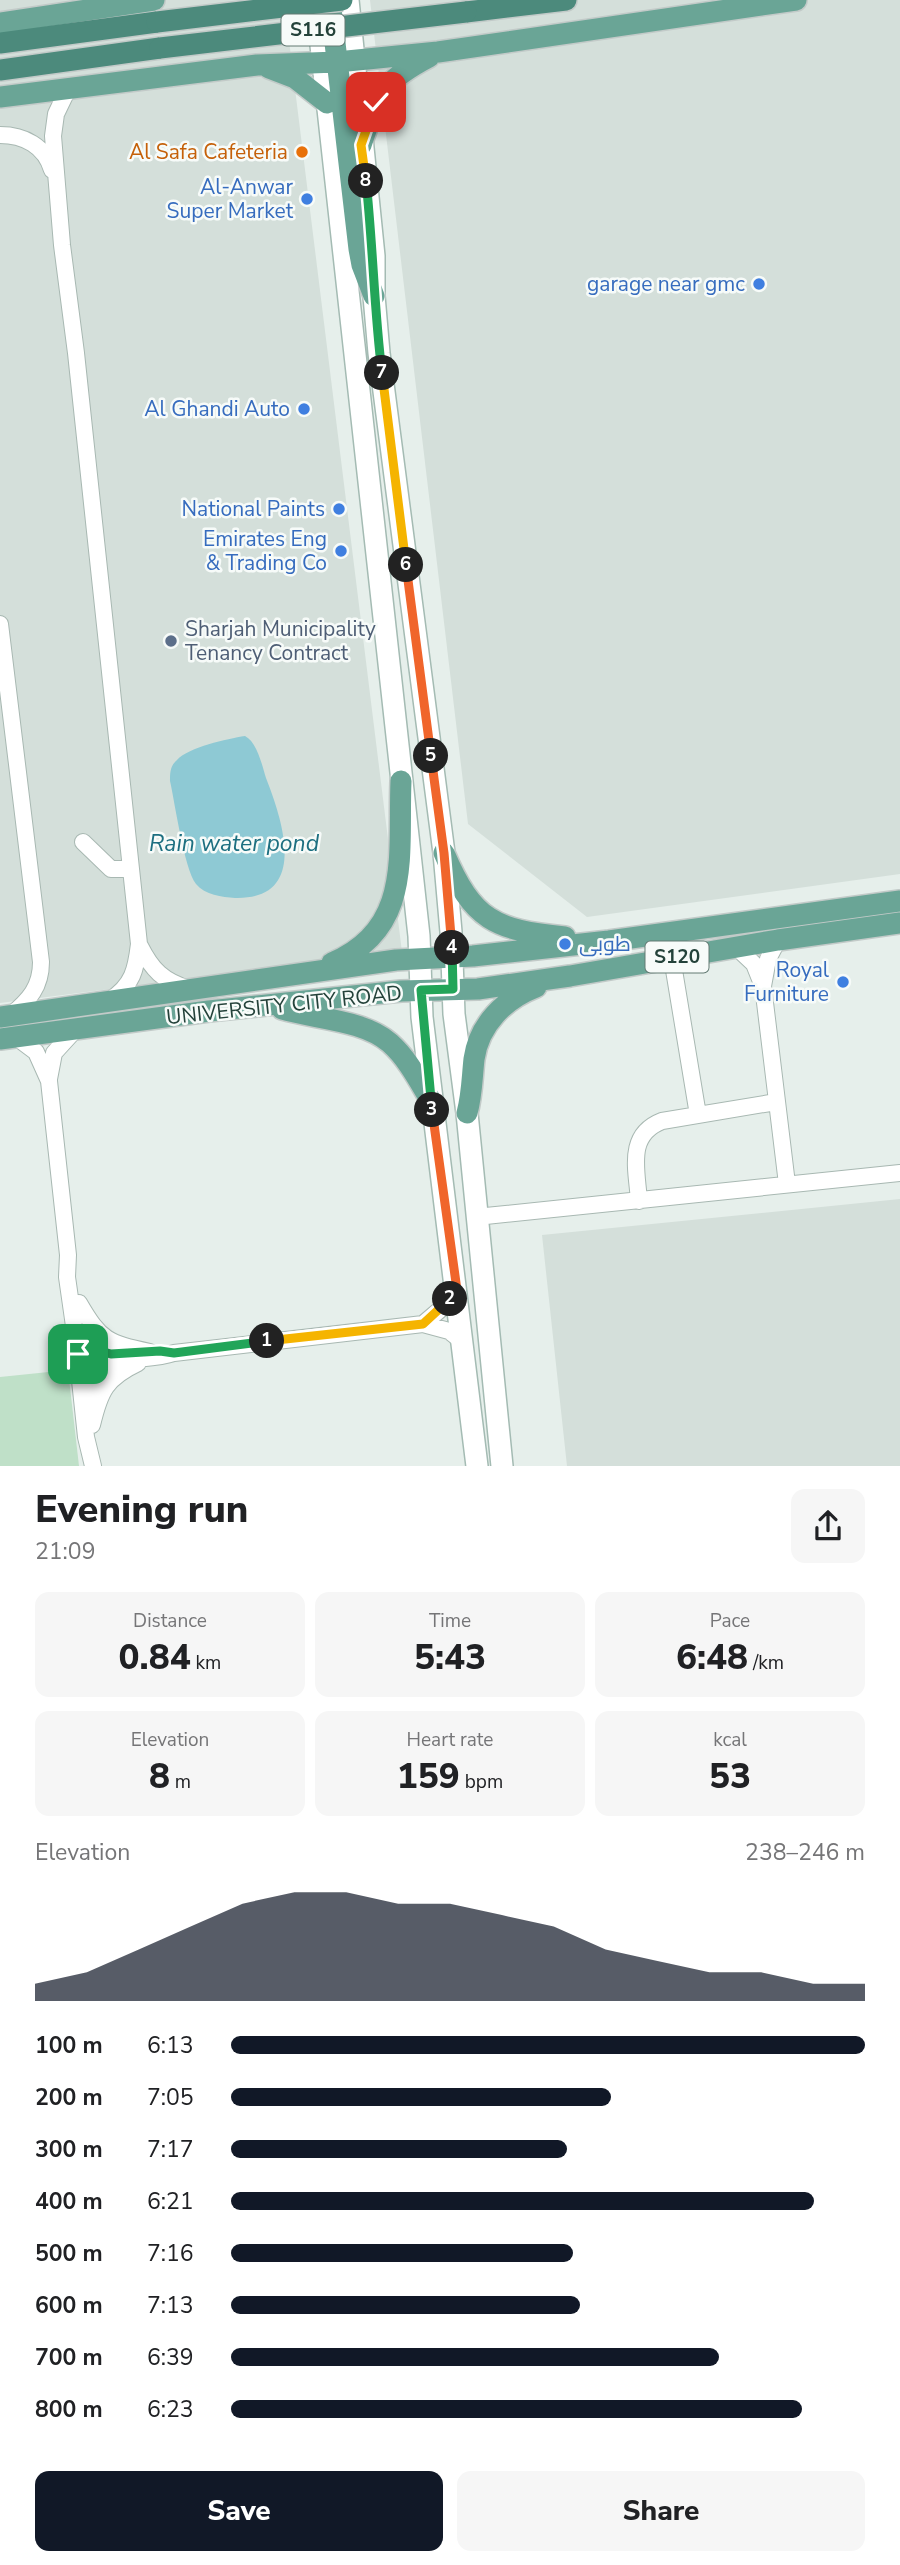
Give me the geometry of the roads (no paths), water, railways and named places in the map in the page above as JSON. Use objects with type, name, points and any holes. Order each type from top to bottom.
[{"type":"highway","name":"S116","points":[[0,43],[342,0]]},
{"type":"highway","name":"S116","points":[[0,70],[160,48],[566,0]]},
{"type":"main road","points":[[0,23],[154,0]]},
{"type":"main road","points":[[316,0],[338,62],[361,145],[374,256],[374,296],[404,554],[444,853],[453,957],[454,1014],[467,1113],[502,1466]]},
{"type":"main road","points":[[330,0],[359,249],[374,296]]},
{"type":"main road","points":[[348,0],[338,62],[327,103],[420,958],[431,1101],[457,1290],[477,1466]]},
{"type":"main road","points":[[0,97],[257,65],[338,62],[438,52],[796,0]]},
{"type":"main road","points":[[361,145],[376,102],[388,83],[403,71],[438,52]]},
{"type":"main road","points":[[257,65],[295,78],[327,103]]},
{"type":"main road","points":[[309,972],[356,951],[369,940],[388,916],[398,883],[401,781]]},
{"type":"main road","points":[[444,853],[468,898],[485,916],[498,924],[524,933],[609,941]]},
{"type":"main road","name":"UNIVERSITY CITY ROAD","points":[[6,1016],[309,972],[420,958],[609,941],[900,901]]},
{"type":"main road","name":"UNIVERSITY CITY ROAD","points":[[8,1038],[209,1012],[421,990],[478,989],[900,923]]},
{"type":"main road","points":[[467,1113],[472,1097],[478,1044],[491,1019],[509,1001],[522,993],[570,976]]},
{"type":"main road","points":[[274,1006],[375,1033],[389,1042],[408,1062],[431,1101]]},
{"type":"street","points":[[68,89],[55,114],[53,128],[62,245],[139,944],[136,968],[130,983],[105,1003]]},
{"type":"street","points":[[0,135],[22,138],[43,151],[48,160],[54,192],[60,202]]},
{"type":"street","points":[[0,624],[41,971],[40,980],[32,996],[6,1016]]},
{"type":"street","points":[[83,842],[111,869],[131,869]]},
{"type":"street","points":[[763,986],[768,959],[778,940]]},
{"type":"street","points":[[139,944],[148,963],[160,977],[195,990]]},
{"type":"street","points":[[736,947],[754,964],[763,986],[787,1184]]},
{"type":"street","points":[[672,958],[698,1115]]},
{"type":"street","points":[[75,1030],[54,1053],[49,1081],[68,1255],[67,1277],[88,1351]]},
{"type":"street","points":[[8,1038],[36,1052],[49,1081]]},
{"type":"street","points":[[639,1201],[635,1149],[638,1140],[652,1125],[662,1121],[776,1102]]},
{"type":"street","points":[[476,1217],[900,1173]]},
{"type":"street","points":[[68,1255],[75,1270],[81,1327],[88,1351],[102,1359],[91,1371],[86,1437],[93,1465]]},
{"type":"street","points":[[423,1324],[442,1308],[457,1290]]},
{"type":"street","points":[[79,1303],[93,1328],[106,1339],[150,1355]]},
{"type":"street","points":[[91,1371],[118,1361],[150,1355],[423,1324],[449,1331],[463,1342]]},
{"type":"street","points":[[91,1371],[75,1361],[88,1351],[150,1355]]},
{"type":"street","points":[[92,1425],[98,1399],[111,1380],[150,1355]]},
{"type":"street","points":[[91,1371],[89,1399],[93,1465]]},
{"type":"water","name":"Rain water pond","points":[[245,736],[256,748],[261,761],[278,814],[285,854],[282,872],[274,886],[259,895],[235,898],[209,893],[196,884],[180,835],[170,775],[175,762],[190,751]]},
{"type":"place","name":"Al Safa Cafeteria","points":[[302,152]]},
{"type":"place","name":"Al-Anwar Super Market","points":[[307,199]]},
{"type":"place","name":"garage near gmc","points":[[759,284]]},
{"type":"place","name":"Al Ghandi Auto","points":[[304,409]]},
{"type":"place","name":"National Paints","points":[[339,509]]},
{"type":"place","name":"Emirates Eng & Trading Co","points":[[341,551]]},
{"type":"place","name":"Sharjah Municipality Tenancy Contract","points":[[171,641]]},
{"type":"place","name":"طوبى","points":[[565,944]]},
{"type":"place","name":"Royal Furniture","points":[[843,982]]}]
